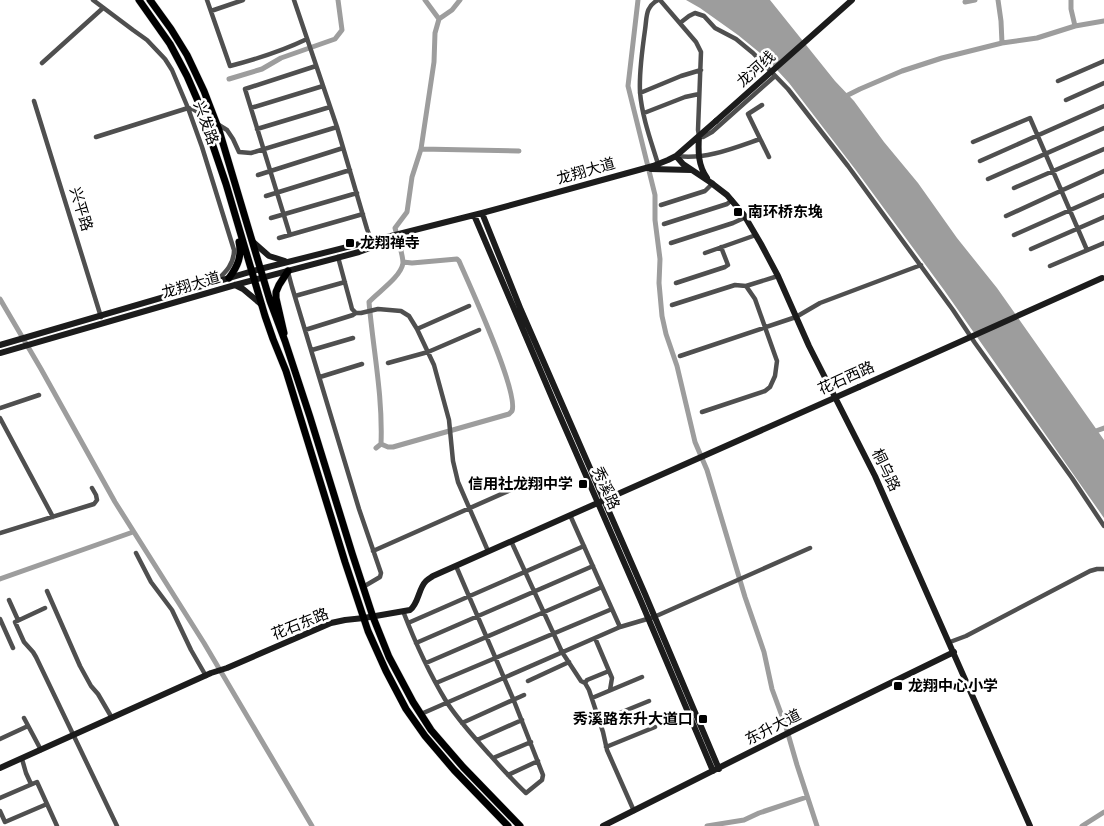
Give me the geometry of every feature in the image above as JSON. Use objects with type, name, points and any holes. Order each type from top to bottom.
[{"type":"main road","points":[[139,0],[180,60],[203,115],[273,339],[286,371],[345,562],[364,618],[386,672],[413,720],[443,757],[508,826]]},
{"type":"main road","points":[[150,0],[187,55],[204,91],[216,123],[270,301],[285,341],[337,508],[383,644],[395,670],[431,730],[452,755],[520,826]]},
{"type":"main road","points":[[229,278],[239,264],[240,256],[231,202]]},
{"type":"main road","points":[[285,341],[276,292],[288,271]]},
{"type":"street","name":"兴发路","points":[[93,0],[154,45],[172,70],[188,108],[234,250],[234,258],[230,267],[215,282]]},
{"type":"street","points":[[207,0],[230,66],[264,57],[307,40]]},
{"type":"street","points":[[211,10],[243,0]]},
{"type":"street","points":[[294,0],[373,242]]},
{"type":"street","points":[[656,165],[640,93],[640,75],[648,11],[650,5],[659,0],[699,47],[702,58],[699,94],[699,156],[700,165],[710,181],[705,191],[661,205]]},
{"type":"street","name":"龙河线","points":[[676,156],[852,0]]},
{"type":"street","points":[[42,63],[103,8]]},
{"type":"street","points":[[680,24],[695,13],[704,16],[715,28],[736,39],[753,53],[799,103],[843,159],[954,310],[975,343],[1038,429],[1104,526]]},
{"type":"street","points":[[1058,81],[1104,61]]},
{"type":"street","points":[[290,235],[245,89],[316,66]]},
{"type":"street","points":[[640,93],[701,70]]},
{"type":"street","points":[[699,136],[703,138],[712,132],[775,76]]},
{"type":"street","points":[[1066,100],[1104,83]]},
{"type":"street","points":[[250,108],[323,86]]},
{"type":"street","points":[[644,113],[699,94]]},
{"type":"street","name":"兴平路","points":[[34,101],[103,324]]},
{"type":"street","points":[[762,105],[748,114],[769,157]]},
{"type":"street","points":[[980,161],[1104,106]]},
{"type":"street","points":[[257,129],[330,107]]},
{"type":"street","points":[[96,137],[188,108],[193,109],[227,130],[239,152],[251,153],[337,127]]},
{"type":"street","points":[[973,142],[1030,118],[1086,250]]},
{"type":"street","points":[[988,179],[1104,128]]},
{"type":"street","points":[[676,156],[689,158],[716,153],[760,140]]},
{"type":"street","points":[[258,175],[343,148]]},
{"type":"street","points":[[1014,188],[1104,150]]},
{"type":"street","name":"龙翔大道","points":[[0,345],[260,268],[373,242],[404,232],[482,213],[656,165],[676,156]]},
{"type":"street","name":"桐乌路","points":[[676,156],[683,164],[728,195],[746,218],[778,276],[809,346],[875,476],[1030,826]]},
{"type":"street","points":[[642,169],[692,170]]},
{"type":"street","points":[[266,196],[350,170]]},
{"type":"street","points":[[1006,216],[1104,171]]},
{"type":"street","points":[[271,218],[357,193]]},
{"type":"street","points":[[1014,234],[1104,195]]},
{"type":"street","points":[[664,224],[727,204],[732,200]]},
{"type":"street","name":"秀溪路","points":[[482,213],[601,501],[716,770]]},
{"type":"street","points":[[279,238],[363,214]]},
{"type":"street","name":"秀溪路","points":[[474,215],[548,390],[601,501]]},
{"type":"street","points":[[1031,249],[1104,217]]},
{"type":"street","points":[[671,243],[746,218]]},
{"type":"street","points":[[705,253],[756,235]]},
{"type":"street","points":[[252,241],[269,256],[286,262]]},
{"type":"street","name":"龙翔大道","points":[[0,353],[370,248],[373,242]]},
{"type":"street","points":[[1050,266],[1104,243]]},
{"type":"street","points":[[676,283],[725,267],[728,264],[721,248]]},
{"type":"street","points":[[338,257],[352,309],[356,313]]},
{"type":"street","points":[[680,356],[796,317],[820,303],[921,265]]},
{"type":"street","points":[[288,271],[359,509],[381,573],[380,577],[363,587]]},
{"type":"street","points":[[672,305],[735,285],[746,286],[778,276]]},
{"type":"street","name":"花石西路","points":[[601,501],[1103,277]]},
{"type":"street","points":[[295,296],[345,282]]},
{"type":"street","points":[[235,285],[243,289],[262,305]]},
{"type":"street","points":[[702,412],[765,391],[770,387],[774,376],[777,361],[755,299],[746,286]]},
{"type":"street","points":[[417,329],[470,306]]},
{"type":"street","points":[[306,330],[356,313],[378,308],[400,311],[409,316],[434,366],[448,420],[458,482],[488,551]]},
{"type":"street","points":[[388,363],[428,352],[479,330]]},
{"type":"street","points":[[312,350],[353,338]]},
{"type":"street","points":[[320,377],[362,364]]},
{"type":"street","points":[[0,408],[39,396]]},
{"type":"street","points":[[0,418],[53,517]]},
{"type":"street","points":[[373,551],[532,480]]},
{"type":"street","points":[[0,533],[94,504],[97,500],[92,488]]},
{"type":"street","points":[[456,566],[514,700],[543,775],[542,780],[526,793],[462,723],[446,702],[416,643],[404,611],[414,607],[420,590],[425,582],[433,576],[601,501]]},
{"type":"street","points":[[570,515],[620,627]]},
{"type":"street","points":[[512,541],[562,652],[589,690],[604,732],[610,758],[634,811]]},
{"type":"street","points":[[408,623],[584,546]]},
{"type":"street","points":[[421,714],[620,627],[652,618],[810,548]]},
{"type":"street","points":[[136,553],[151,582],[172,610],[191,650],[208,674]]},
{"type":"street","points":[[416,643],[593,566]]},
{"type":"street","points":[[950,642],[966,636],[1090,571],[1104,568]]},
{"type":"street","points":[[426,663],[602,587]]},
{"type":"street","points":[[47,591],[80,666],[112,718]]},
{"type":"street","points":[[9,600],[18,620]]},
{"type":"street","points":[[45,608],[15,622],[24,642],[33,652],[117,826]]},
{"type":"street","points":[[436,683],[612,609]]},
{"type":"street","name":"花石东路","points":[[0,768],[208,674],[227,668],[331,623],[404,611]]},
{"type":"street","points":[[0,619],[12,648]]},
{"type":"street","points":[[595,638],[612,678],[610,690]]},
{"type":"street","name":"东升大道","points":[[603,826],[954,652]]},
{"type":"street","points":[[528,681],[569,662]]},
{"type":"street","points":[[585,683],[587,680],[609,671]]},
{"type":"street","points":[[592,698],[642,677]]},
{"type":"street","points":[[612,678],[624,684]]},
{"type":"street","points":[[462,723],[524,695]]},
{"type":"street","points":[[600,722],[649,701]]},
{"type":"street","points":[[24,718],[41,750]]},
{"type":"street","points":[[477,740],[522,720]]},
{"type":"street","points":[[0,739],[28,726]]},
{"type":"street","points":[[606,747],[655,727]]},
{"type":"street","points":[[493,758],[531,742]]},
{"type":"street","points":[[22,759],[31,784]]},
{"type":"street","points":[[508,775],[538,761]]},
{"type":"street","points":[[0,797],[37,782],[57,826]]},
{"type":"street","points":[[0,811],[5,822],[47,804]]},
{"type":"shaded area","points":[[686,0],[770,0],[835,81],[854,101],[997,288],[1104,440],[1104,518],[944,290],[789,83],[766,58],[738,35]]},
{"type":"waterway","points":[[229,79],[262,69],[281,58],[335,39],[342,30],[338,0]]},
{"type":"waterway","points":[[425,0],[439,19]]},
{"type":"waterway","points":[[376,448],[381,444],[381,408],[369,302],[394,279],[403,263],[395,228],[407,212],[412,177],[421,149],[434,62],[435,33],[439,19],[452,10],[460,0]]},
{"type":"waterway","points":[[638,0],[628,86],[655,195],[662,316],[677,366],[695,442],[707,470],[745,597],[764,652],[772,689],[817,826]]},
{"type":"waterway","points":[[965,2],[975,0]]},
{"type":"waterway","points":[[998,0],[1002,43]]},
{"type":"waterway","points":[[1071,0],[1075,26]]},
{"type":"waterway","points":[[844,97],[902,71],[942,58],[1002,43],[1037,38],[1075,26],[1104,21]]},
{"type":"waterway","points":[[421,149],[519,151]]},
{"type":"waterway","points":[[381,444],[393,447],[509,414],[512,411],[512,400],[501,361],[459,261],[457,259],[403,262]]},
{"type":"waterway","points":[[0,299],[115,502],[204,643],[312,826]]},
{"type":"waterway","points":[[1093,432],[1104,428]]},
{"type":"waterway","points":[[0,579],[133,532]]},
{"type":"waterway","points":[[707,826],[744,820],[807,797]]},
{"type":"waterway","points":[[1082,826],[1104,812]]},
{"type":"place","name":"南环桥东堍","points":[[738,212]]},
{"type":"place","name":"龙翔禅寺","points":[[350,243]]},
{"type":"place","name":"信用社龙翔中学","points":[[583,484]]},
{"type":"place","name":"龙翔中心小学","points":[[898,686]]},
{"type":"place","name":"秀溪路东升大道口","points":[[703,719]]}]
